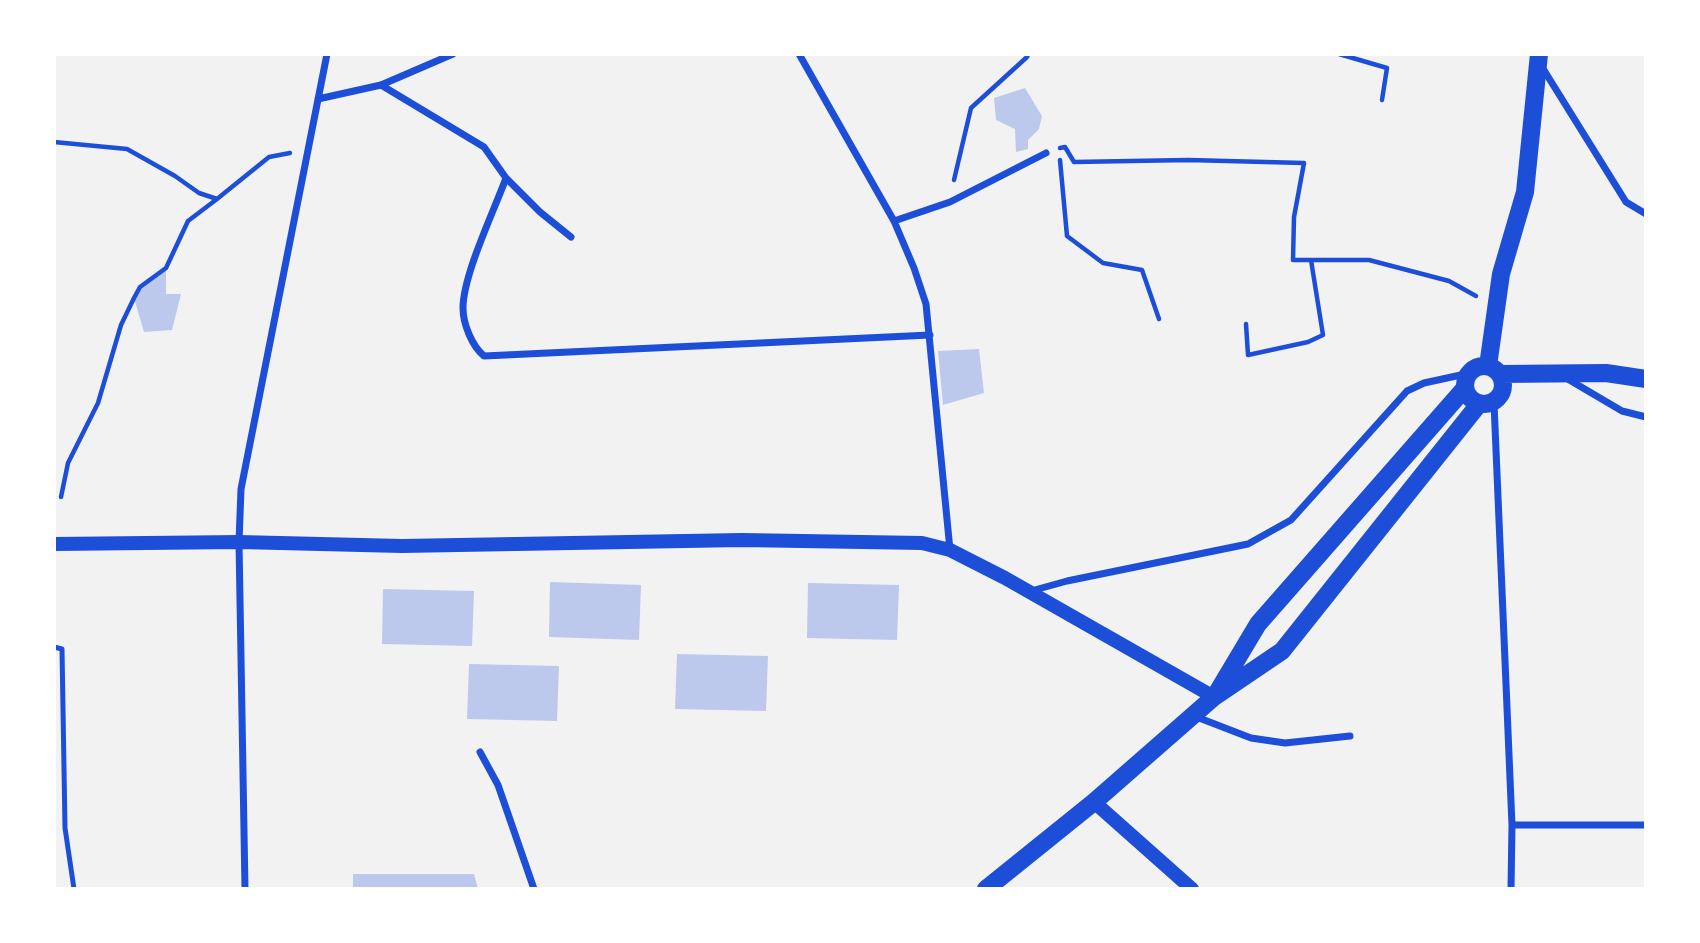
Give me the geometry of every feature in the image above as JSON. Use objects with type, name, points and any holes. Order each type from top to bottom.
[{"type":"main road","points":[[986,889],[1094,802],[1214,697],[1282,651],[1487,403],[1503,392],[1504,383],[1494,370],[1501,274],[1525,192],[1537,56]]},
{"type":"main road","points":[[1214,697],[1258,624],[1468,381],[1475,369],[1559,374],[1606,373],[1646,379]]},
{"type":"main road","points":[[1468,381],[1470,398],[1487,403]]},
{"type":"main road","points":[[54,544],[239,542],[402,545],[742,540],[922,543],[950,550],[1030,592],[1214,697]]},
{"type":"main road","points":[[1094,802],[1192,889]]},
{"type":"street","points":[[245,889],[239,542],[241,489],[327,54]]},
{"type":"street","points":[[318,99],[381,85],[453,54]]},
{"type":"street","points":[[799,54],[894,221],[926,304],[950,550]]},
{"type":"street","points":[[1537,56],[1626,202],[1646,214]]},
{"type":"street","points":[[381,85],[484,147],[506,178],[540,212],[571,237]]},
{"type":"street","points":[[894,221],[950,202],[1046,153]]},
{"type":"street","points":[[506,178],[467,283],[463,309],[474,348],[484,356],[930,335]]},
{"type":"street","points":[[1559,374],[1622,411],[1646,417]]},
{"type":"street","points":[[1030,592],[1068,581],[1248,544],[1291,520],[1407,391],[1424,383],[1468,381]]},
{"type":"street","points":[[1487,403],[1512,825],[1511,889]]},
{"type":"street","points":[[1193,716],[1251,738],[1285,743],[1350,736]]},
{"type":"street","points":[[480,752],[498,785],[534,889]]},
{"type":"street","points":[[1512,825],[1646,824]]},
{"type":"lane","points":[[54,647],[62,649],[65,828],[74,889]]},
{"type":"lane","points":[[54,796],[65,795]]},
{"type":"path","points":[[950,202],[971,108],[1028,54]]},
{"type":"path","points":[[1339,54],[1387,68],[1382,100]]},
{"type":"path","points":[[54,142],[127,149],[176,176],[199,193],[217,199]]},
{"type":"path","points":[[1046,153],[1065,147],[1074,162],[1188,160],[1304,163],[1294,217],[1293,260],[1369,260],[1449,281],[1477,297]]},
{"type":"path","points":[[1060,149],[1067,236],[1103,263],[1142,270],[1159,319]]},
{"type":"path","points":[[61,497],[68,463],[98,403],[121,325],[140,287],[166,268],[188,221],[269,157],[308,150]]},
{"type":"path","points":[[1246,324],[1248,355],[1308,342],[1323,335],[1311,260]]},
{"type":"building","points":[[1025,88],[1042,116],[1039,129],[1028,140],[1028,149],[1016,152],[1015,129],[996,120],[994,98]]},
{"type":"building","points":[[166,268],[166,294],[181,294],[172,330],[144,332],[134,298],[140,287]]},
{"type":"building","points":[[979,349],[984,393],[943,405],[938,351]]},
{"type":"building","points":[[550,582],[641,585],[639,640],[549,637]]},
{"type":"building","points":[[808,583],[899,585],[897,640],[807,638]]},
{"type":"building","points":[[383,589],[474,591],[472,646],[382,644]]},
{"type":"building","points":[[677,654],[768,656],[766,711],[675,709]]},
{"type":"building","points":[[469,664],[559,666],[557,721],[467,719]]},
{"type":"building","points":[[353,874],[474,874],[478,889],[353,889]]}]
